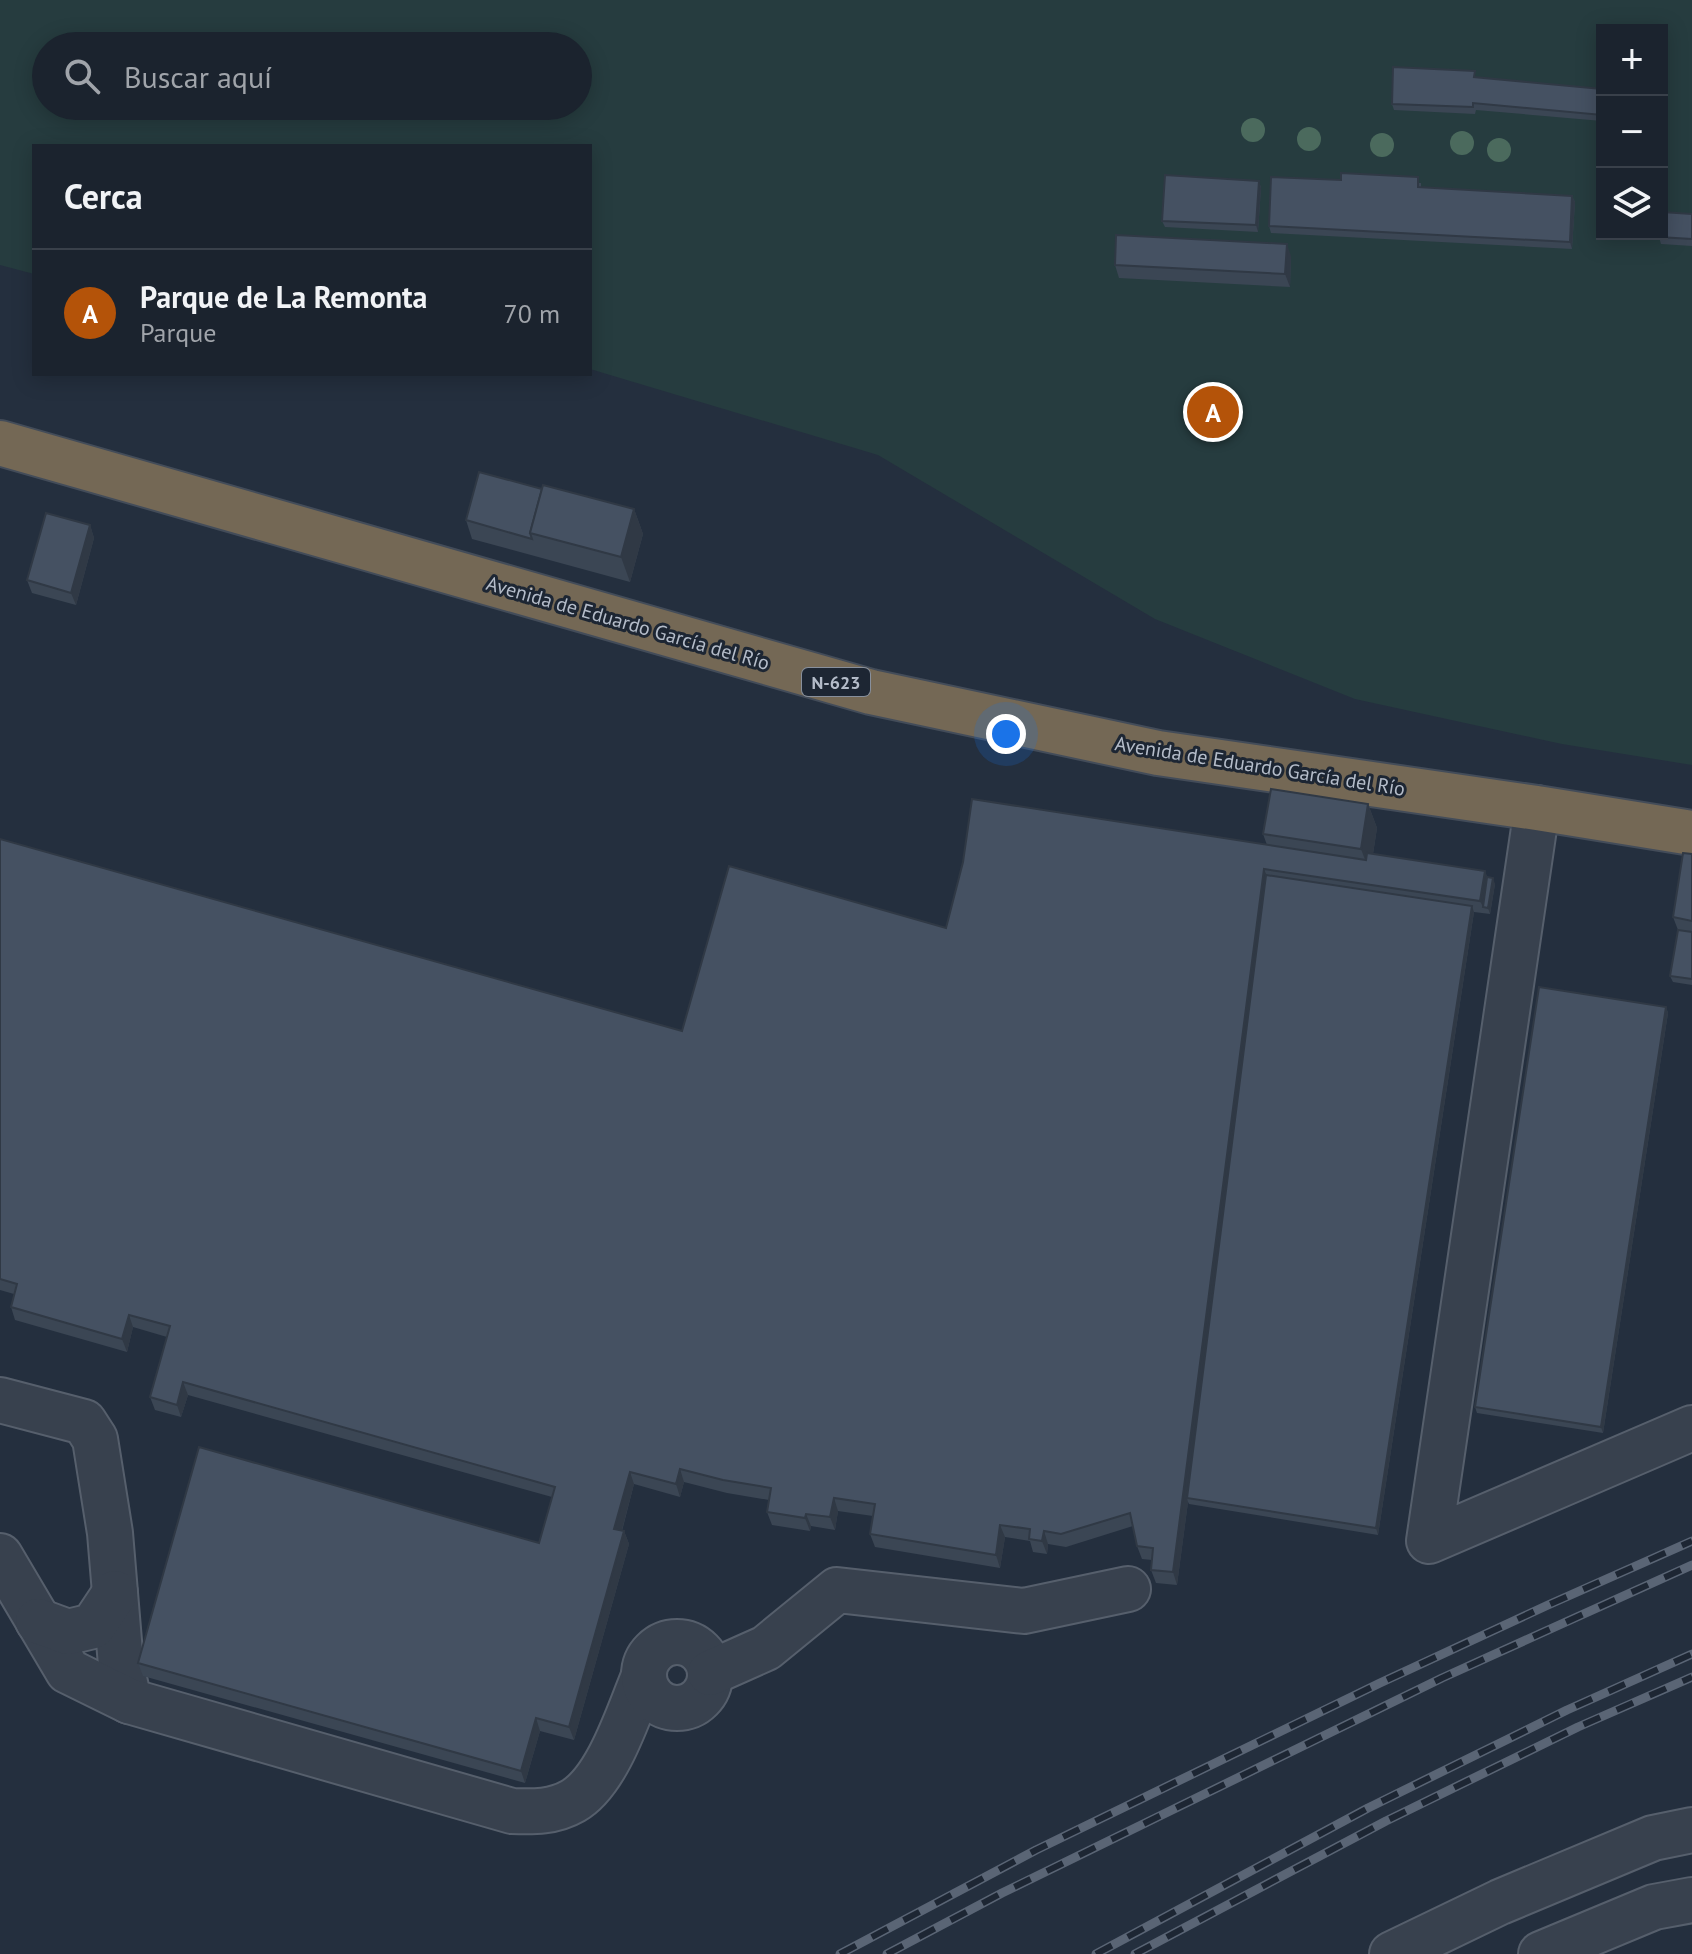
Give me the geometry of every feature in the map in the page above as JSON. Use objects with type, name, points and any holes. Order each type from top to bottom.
[{"type":"highway","name":"Avenida de Eduardo García del Río","points":[[0,443],[871,692],[1158,753],[1692,833]]},
{"type":"lane","points":[[1537,808],[1429,1541],[1692,1428]]},
{"type":"lane","points":[[0,1400],[84,1422],[95,1439],[110,1533],[121,1665],[129,1701]]},
{"type":"lane","points":[[0,1556],[68,1671],[129,1701],[512,1811],[535,1812],[575,1800],[591,1785],[608,1761],[652,1653],[663,1645],[676,1642],[699,1650],[707,1660],[710,1673],[702,1697],[645,1729],[608,1761]]},
{"type":"lane","points":[[710,1673],[766,1648],[837,1590],[1024,1611],[1128,1589]]},
{"type":"lane","points":[[38,1621],[68,1632],[93,1626],[115,1593]]},
{"type":"lane","points":[[644,1676],[647,1689],[655,1699],[679,1708]]},
{"type":"lane","points":[[1392,1954],[1500,1902],[1653,1838],[1692,1830]]},
{"type":"lane","points":[[1541,1954],[1654,1907],[1692,1900]]},
{"type":"green space","points":[[0,0],[1692,0],[1692,765],[1562,744],[1355,699],[1155,619],[878,455],[592,370],[592,144],[32,144],[32,273],[0,265]]},
{"type":"building","points":[[1393,67],[1475,71],[1474,77],[1596,88],[1596,114],[1473,103],[1473,107],[1392,104]]},
{"type":"building","points":[[1341,173],[1418,177],[1418,187],[1572,196],[1570,242],[1269,226],[1271,177],[1341,180]]},
{"type":"building","points":[[1165,175],[1259,181],[1256,225],[1162,221]]},
{"type":"building","points":[[1668,212],[1692,214],[1692,239],[1668,238]]},
{"type":"building","points":[[1116,235],[1287,244],[1285,274],[1115,265]]},
{"type":"building","points":[[479,472],[542,489],[530,533],[532,539],[466,520]]},
{"type":"building","points":[[543,485],[634,509],[621,557],[530,533]]},
{"type":"building","points":[[46,513],[90,525],[71,593],[27,580]]},
{"type":"building","points":[[1271,789],[1368,804],[1361,849],[1263,834]]},
{"type":"building","points":[[972,799],[1366,860],[1367,853],[1485,871],[1480,901],[1264,869],[1173,1572],[1151,1570],[1153,1548],[1137,1546],[1130,1513],[1061,1534],[1044,1531],[1042,1541],[1029,1539],[1030,1529],[1000,1525],[996,1555],[870,1534],[875,1504],[834,1498],[830,1517],[806,1514],[805,1518],[767,1512],[771,1488],[680,1469],[676,1484],[630,1472],[614,1529],[624,1531],[569,1727],[536,1718],[521,1771],[138,1663],[199,1447],[539,1543],[555,1487],[183,1382],[177,1405],[150,1397],[170,1326],[129,1315],[122,1339],[11,1307],[17,1284],[0,1279],[0,839],[682,1031],[729,866],[946,928],[963,862]]},
{"type":"building","points":[[1683,853],[1692,854],[1692,921],[1673,917]]},
{"type":"building","points":[[1266,875],[1472,906],[1376,1528],[1187,1498]]},
{"type":"building","points":[[1487,877],[1493,878],[1488,908],[1483,907]]},
{"type":"building","points":[[1678,930],[1692,932],[1692,979],[1670,976]]},
{"type":"building","points":[[1539,987],[1666,1007],[1601,1427],[1475,1407]]},
{"type":"railway","points":[[840,1954],[1036,1850],[1380,1683],[1692,1541]]},
{"type":"railway","points":[[887,1954],[1002,1893],[1442,1678],[1692,1565]]},
{"type":"railway","points":[[1096,1954],[1368,1808],[1567,1710],[1692,1654]]},
{"type":"railway","points":[[1135,1954],[1386,1821],[1578,1727],[1692,1677]]},
{"type":"place","name":"Parque de La Remonta","points":[[1213,412]]}]
